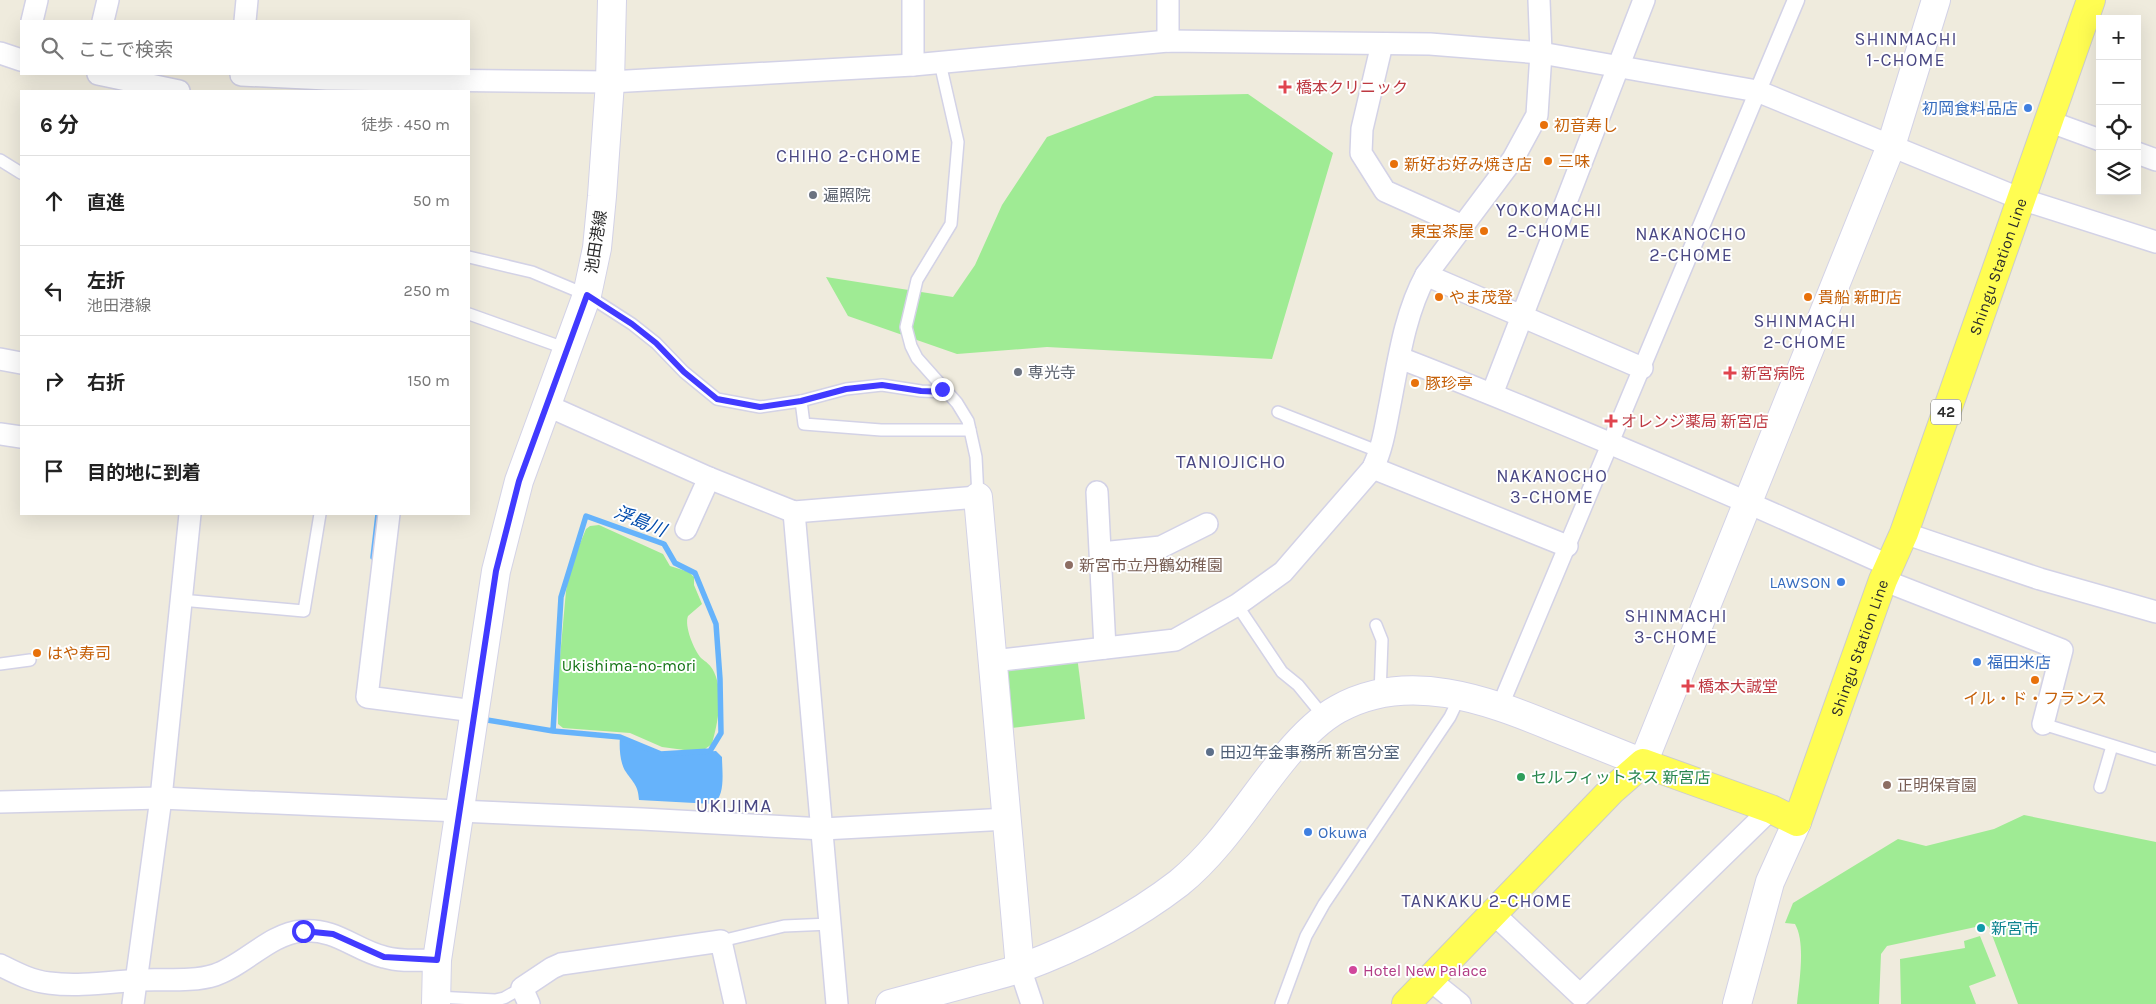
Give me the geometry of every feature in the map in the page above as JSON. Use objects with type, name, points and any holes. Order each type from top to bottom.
[{"type":"main road","name":"Shingu Station Line","points":[[1797,822],[1886,573],[1904,532],[2091,0]]},
{"type":"main road","points":[[1406,1004],[1611,791],[1643,763],[1770,810],[1797,822]]},
{"type":"street","points":[[32,20],[37,0]]},
{"type":"street","points":[[103,20],[108,0]]},
{"type":"street","points":[[245,20],[247,0]]},
{"type":"street","name":"池田港線","points":[[436,1000],[437,960],[496,571],[519,481],[587,295],[597,248],[610,82],[612,0]]},
{"type":"street","points":[[912,0],[912,66]]},
{"type":"street","points":[[1168,0],[1168,41]]},
{"type":"street","points":[[993,661],[1175,640],[1237,605],[1282,572],[1376,460],[1416,294],[1426,274],[1513,159],[1537,115],[1541,53],[1539,0]]},
{"type":"street","points":[[1492,394],[1644,0]]},
{"type":"street","points":[[1500,706],[1796,0]]},
{"type":"street","points":[[890,1004],[1020,968],[1105,932],[1146,907],[1181,881],[1230,829],[1287,754],[1325,718],[1339,708],[1380,695],[1411,690],[1460,695],[1500,706],[1643,763],[1891,146],[1936,0]]},
{"type":"street","points":[[240,80],[610,82],[912,66],[1168,41],[1430,44],[1541,53],[1757,91],[2021,199],[2156,242]]},
{"type":"street","points":[[1382,44],[1362,129],[1361,153],[1385,191],[1463,226]]},
{"type":"street","points":[[0,53],[20,60]]},
{"type":"street","points":[[103,75],[174,90]]},
{"type":"street","points":[[2048,122],[2096,139]]},
{"type":"street","points":[[2141,154],[2156,160]]},
{"type":"street","points":[[1426,274],[1642,368]]},
{"type":"street","points":[[1400,358],[1492,394],[1749,502],[1886,573],[2062,650],[2043,724]]},
{"type":"street","points":[[0,359],[20,363]]},
{"type":"street","points":[[546,405],[709,478],[794,512],[978,497],[1020,968],[1032,1004]]},
{"type":"street","points":[[0,434],[20,437]]},
{"type":"street","points":[[1376,460],[1567,546]]},
{"type":"street","points":[[686,529],[709,478]]},
{"type":"street","points":[[1097,492],[1105,648]]},
{"type":"street","points":[[794,512],[837,1004]]},
{"type":"street","points":[[133,1004],[161,798],[190,515]]},
{"type":"street","points":[[389,515],[367,697],[474,711]]},
{"type":"street","points":[[1101,553],[1161,547],[1207,524]]},
{"type":"street","points":[[1904,532],[2040,579],[2156,612]]},
{"type":"street","points":[[0,802],[161,798],[642,819],[823,829],[1007,819]]},
{"type":"street","points":[[1494,914],[1580,995],[1770,810]]},
{"type":"street","points":[[1737,1004],[1770,882],[1797,822]]},
{"type":"street","points":[[0,965],[25,978],[50,983],[113,983],[137,980],[200,978],[214,975],[230,968],[271,942],[292,932],[303,931],[333,934],[384,957],[437,960]]},
{"type":"street","points":[[525,996],[552,968],[561,964],[721,941],[735,1004]]},
{"type":"street","points":[[1430,980],[1460,1004]]},
{"type":"lane","points":[[940,63],[958,142],[951,224],[917,280],[906,328],[911,346],[917,358],[945,392],[957,403],[968,421],[976,457],[978,497]]},
{"type":"lane","points":[[0,160],[20,172]]},
{"type":"lane","points":[[470,257],[532,272],[587,295],[650,338],[684,372],[717,399],[760,407],[801,401],[846,389],[882,385],[921,391],[945,392]]},
{"type":"lane","points":[[470,314],[567,349]]},
{"type":"lane","points":[[801,401],[804,424],[881,430],[970,430]]},
{"type":"lane","points":[[1278,412],[1376,460]]},
{"type":"lane","points":[[181,600],[304,611],[320,515]]},
{"type":"lane","points":[[1237,605],[1282,672],[1298,685],[1325,718]]},
{"type":"lane","points":[[1376,625],[1382,640],[1380,695]]},
{"type":"lane","points":[[0,664],[30,660]]},
{"type":"lane","points":[[1281,1004],[1306,936],[1324,904],[1450,717],[1460,695]]},
{"type":"lane","points":[[2043,724],[2156,759]]},
{"type":"lane","points":[[2100,788],[2112,746]]},
{"type":"lane","points":[[721,941],[784,926],[830,924]]},
{"type":"lane","points":[[436,1000],[495,1000],[525,996]]},
{"type":"green space","points":[[1248,94],[1333,153],[1272,359],[1047,347],[957,354],[848,316],[826,277],[953,297],[975,265],[1002,205],[1047,137],[1155,96]]},
{"type":"green space","name":"Ukishima-no-mori","points":[[599,525],[663,554],[670,566],[689,572],[694,577],[694,585],[702,604],[688,616],[687,626],[698,654],[714,672],[719,689],[718,717],[712,744],[705,749],[692,751],[662,747],[630,733],[563,728],[558,724],[558,679],[566,591],[570,568],[586,529],[590,526]]},
{"type":"green space","points":[[1077,656],[1085,719],[1003,729],[996,664]]},
{"type":"green space","points":[[2024,815],[2156,842],[2156,1004],[2018,1004],[1989,927],[1985,925],[1887,946],[1881,954],[1879,1004],[1797,1004],[1801,963],[1800,942],[1795,924],[1785,923],[1793,903],[1898,839],[1926,846],[1994,829]]},
{"type":"green space","points":[[1980,936],[1996,976],[1969,986],[1976,1004],[1901,1004],[1900,959],[1965,948],[1964,941]]},
{"type":"water","points":[[620,737],[661,754],[716,751],[722,757],[723,776],[722,789],[717,800],[713,804],[639,800],[637,788],[622,765]]},
{"type":"waterway","name":"浮島川","points":[[373,557],[378,515]]},
{"type":"waterway","name":"浮島川","points":[[481,719],[553,731],[620,737],[661,754],[710,751],[721,733],[716,624],[695,573],[675,563],[664,544],[586,516],[561,597],[553,731]]},
{"type":"place","name":"橋本クリニック","points":[[1285,87]]},
{"type":"place","name":"初岡食料品店","points":[[2028,108]]},
{"type":"place","name":"初音寿し","points":[[1544,125]]},
{"type":"place","name":"三味","points":[[1548,161]]},
{"type":"place","name":"新好お好み焼き店","points":[[1394,164]]},
{"type":"place","name":"遍照院","points":[[813,195]]},
{"type":"place","name":"東宝茶屋","points":[[1484,231]]},
{"type":"place","name":"やま茂登","points":[[1439,297]]},
{"type":"place","name":"貴船 新町店","points":[[1808,297]]},
{"type":"place","name":"専光寺","points":[[1018,372]]},
{"type":"place","name":"新宮病院","points":[[1730,373]]},
{"type":"place","name":"豚珍亭","points":[[1415,383]]},
{"type":"place","name":"オレンジ薬局 新宮店","points":[[1611,421]]},
{"type":"place","name":"新宮市立丹鶴幼稚園","points":[[1069,565]]},
{"type":"place","name":"LAWSON","points":[[1841,582]]},
{"type":"place","name":"はや寿司","points":[[37,653]]},
{"type":"place","name":"福田米店","points":[[1977,662]]},
{"type":"place","name":"イル・ド・フランス","points":[[2035,680]]},
{"type":"place","name":"橋本大誠堂","points":[[1688,686]]},
{"type":"place","name":"田辺年金事務所 新宮分室","points":[[1210,752]]},
{"type":"place","name":"セルフィットネス 新宮店","points":[[1521,777]]},
{"type":"place","name":"正明保育園","points":[[1887,785]]},
{"type":"place","name":"Okuwa","points":[[1308,832]]},
{"type":"place","name":"新宮市","points":[[1981,928]]},
{"type":"place","name":"Hotel New Palace","points":[[1353,970]]},
{"type":"district","name":"SHINMACHI 1-CHOME","points":[[1906,49]]},
{"type":"district","name":"CHIHO 2-CHOME","points":[[849,156]]},
{"type":"district","name":"YOKOMACHI 2-CHOME","points":[[1549,220]]},
{"type":"district","name":"NAKANOCHO 2-CHOME","points":[[1691,244]]},
{"type":"district","name":"SHINMACHI 2-CHOME","points":[[1805,331]]},
{"type":"district","name":"TANIOJICHO","points":[[1231,462]]},
{"type":"district","name":"NAKANOCHO 3-CHOME","points":[[1552,486]]},
{"type":"district","name":"SHINMACHI 3-CHOME","points":[[1676,626]]},
{"type":"district","name":"UKIJIMA","points":[[734,806]]},
{"type":"district","name":"TANKAKU 2-CHOME","points":[[1487,901]]},
{"type":"route","points":[[303,931],[333,934],[384,957],[402,960],[437,960],[496,571],[519,481],[587,295],[632,324],[656,343],[684,372],[717,399],[760,407],[801,401],[846,389],[882,385],[921,391],[945,392],[942,389]]}]
